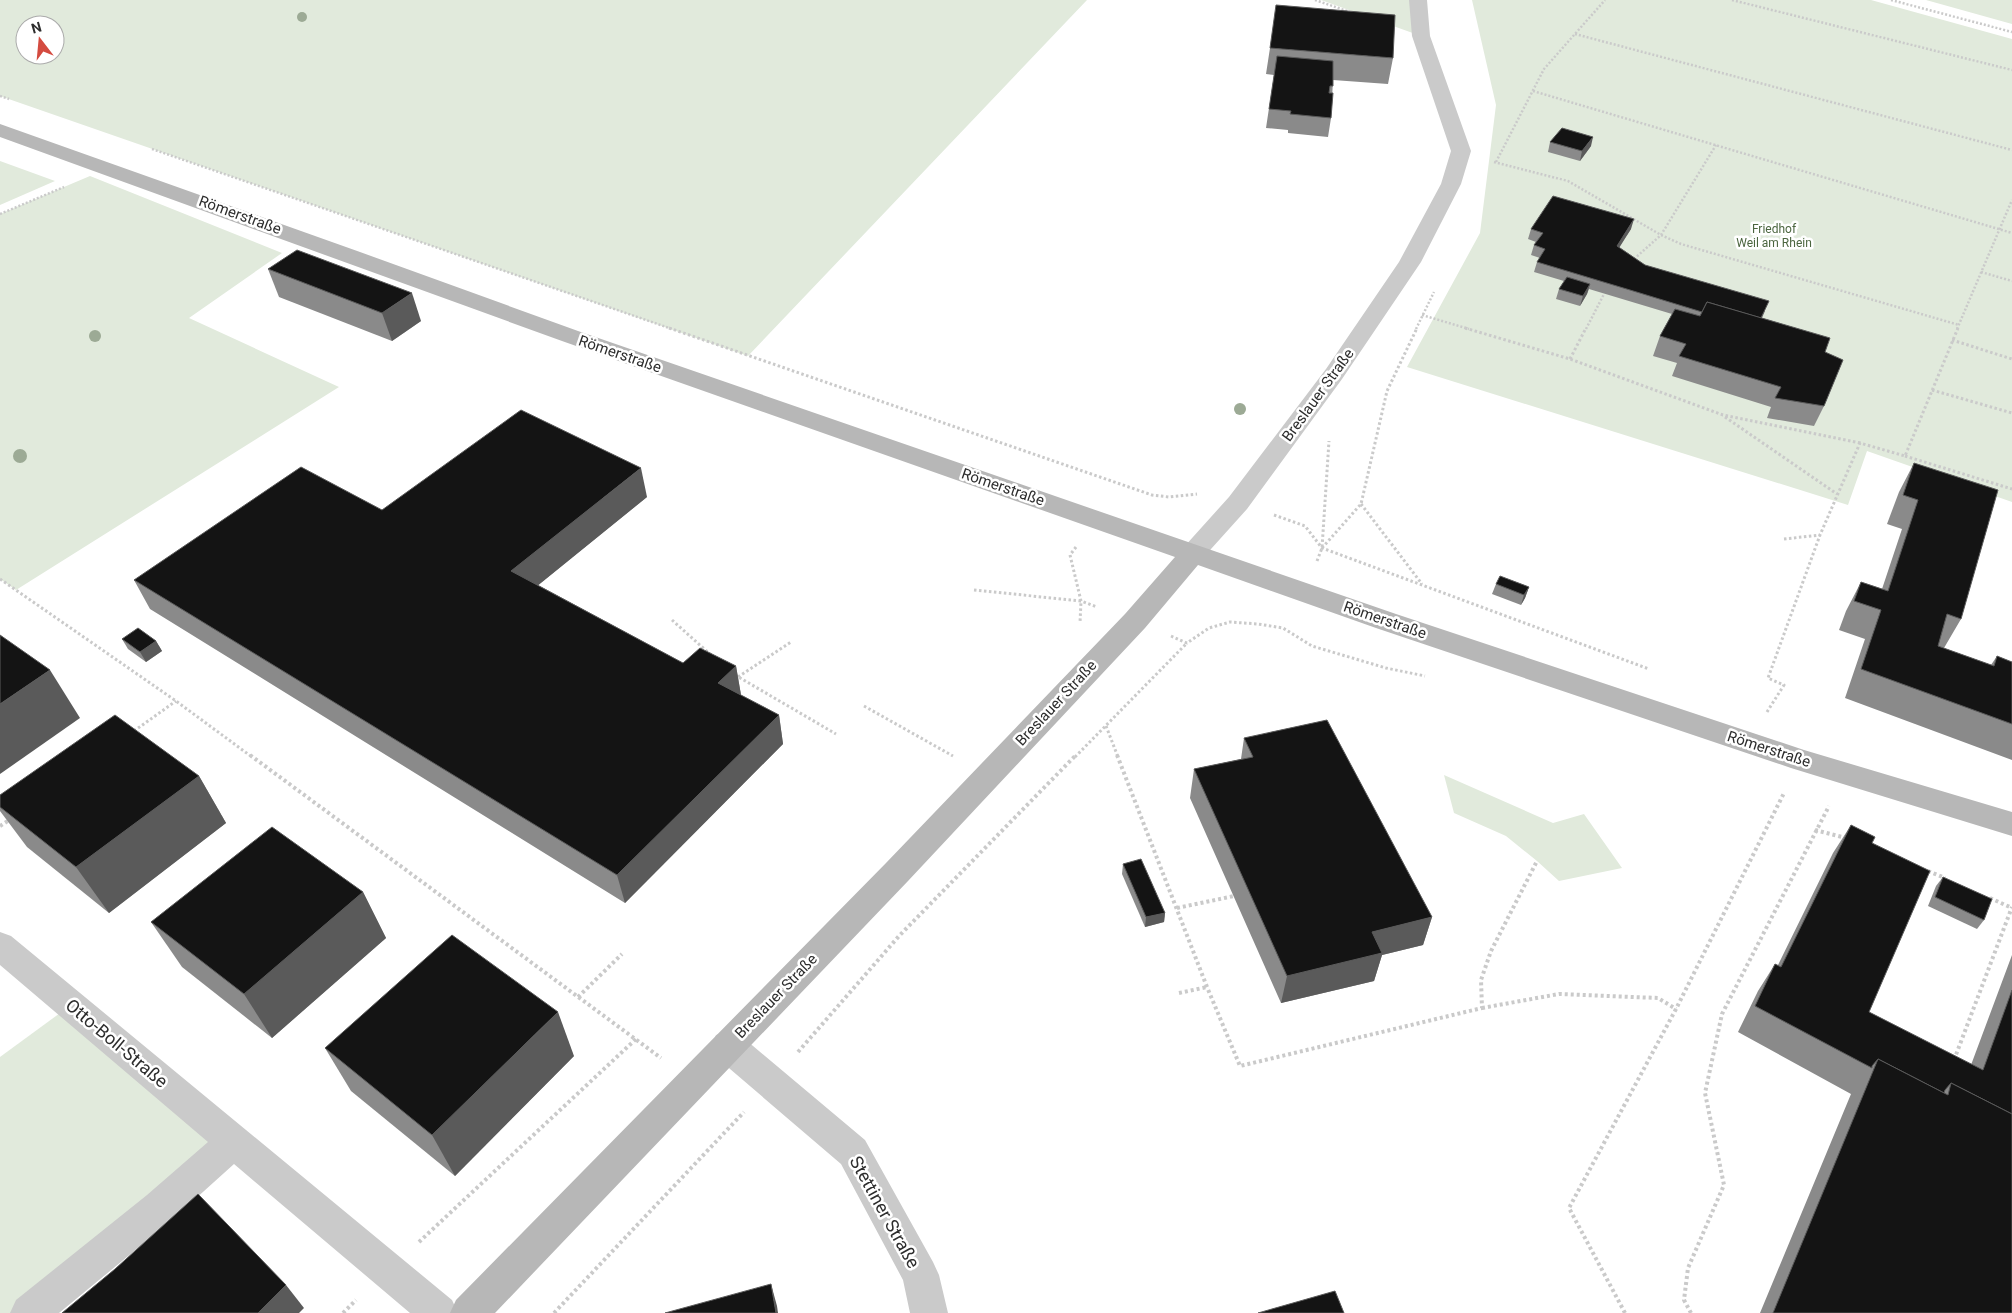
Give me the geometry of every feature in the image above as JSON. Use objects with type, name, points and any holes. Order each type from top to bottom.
[{"type":"street","points":[[1418,0],[1422,36],[1460,151]]},
{"type":"street","name":"Römerstraße","points":[[0,130],[570,336],[1531,671],[1801,760],[2012,824]]},
{"type":"street","name":"Breslauer Straße","points":[[469,1313],[1135,621],[1238,503],[1334,374],[1410,262],[1450,184],[1460,151]]},
{"type":"street","name":"Otto-Boll-Straße","points":[[0,946],[439,1313]]},
{"type":"street","name":"Stettiner Straße","points":[[728,1046],[853,1152],[920,1275],[929,1313]]},
{"type":"street","points":[[29,1313],[152,1213],[234,1141]]},
{"type":"path","points":[[1315,0],[1350,12]]},
{"type":"path","points":[[1492,171],[1544,69],[1605,0]]},
{"type":"path","points":[[1732,0],[2012,70]]},
{"type":"path","points":[[1892,0],[2012,32]]},
{"type":"path","points":[[1575,34],[2012,150]]},
{"type":"path","points":[[1533,91],[2012,233]]},
{"type":"path","points":[[0,96],[9,99]]},
{"type":"path","points":[[1627,265],[1661,235],[1716,145]]},
{"type":"path","points":[[145,146],[1124,486]]},
{"type":"path","points":[[1460,151],[1568,181],[1680,244],[1958,325]]},
{"type":"path","points":[[1905,456],[1958,325],[2012,200]]},
{"type":"path","points":[[1981,272],[2012,281]]},
{"type":"path","points":[[1322,548],[1361,504],[1387,391],[1435,290]]},
{"type":"path","points":[[1570,359],[1604,294]]},
{"type":"path","points":[[1422,315],[1570,359],[1723,415],[1860,443],[2012,489]]},
{"type":"path","points":[[1952,340],[2012,359]]},
{"type":"path","points":[[1322,548],[1334,374]]},
{"type":"path","points":[[1932,390],[2012,413]]},
{"type":"path","points":[[1723,415],[1837,494]]},
{"type":"path","points":[[1763,719],[1784,685],[1768,678],[1820,535],[1860,443]]},
{"type":"path","points":[[1322,548],[1423,585],[1361,504]]},
{"type":"path","points":[[1784,539],[1820,535]]},
{"type":"path","points":[[0,579],[176,701],[693,1081]]},
{"type":"path","points":[[974,590],[1081,601]]},
{"type":"path","points":[[672,620],[716,658]]},
{"type":"path","points":[[1283,628],[1312,646],[1386,668],[1425,676]]},
{"type":"path","points":[[730,682],[791,642]]},
{"type":"path","points":[[554,1313],[771,1083],[899,936],[1187,643]]},
{"type":"path","points":[[730,671],[737,678],[836,734]]},
{"type":"path","points":[[128,735],[176,701]]},
{"type":"path","points":[[864,706],[954,757]]},
{"type":"path","points":[[1106,726],[1207,987],[1240,1066],[1482,1008],[1559,994],[1658,998],[1676,1009]]},
{"type":"path","points":[[1625,1313],[1569,1208],[1676,1009],[1801,760]]},
{"type":"path","points":[[1690,1313],[1684,1300],[1688,1268],[1724,1186],[1705,1093],[1722,1014],[1830,804]]},
{"type":"path","points":[[0,826],[16,815]]},
{"type":"path","points":[[1815,830],[1848,838]]},
{"type":"path","points":[[1482,1008],[1481,980],[1491,951],[1537,860]]},
{"type":"path","points":[[1925,870],[1951,881]]},
{"type":"path","points":[[1177,908],[1234,896]]},
{"type":"path","points":[[1951,1068],[2012,908],[1986,897]]},
{"type":"path","points":[[578,996],[622,954]]},
{"type":"path","points":[[1179,993],[1207,987]]},
{"type":"path","points":[[343,1313],[636,1039]]},
{"type":"green space","points":[[0,0],[1087,0],[748,356],[0,96]]},
{"type":"green space","points":[[1321,0],[1418,0],[1421,36]]},
{"type":"green space","name":"Friedhof Weil am Rhein","points":[[1472,0],[1871,0],[2012,39],[2012,502],[1867,451],[1848,505],[1407,367],[1480,233],[1496,105]]},
{"type":"green space","points":[[1926,0],[2012,0],[2012,24]]},
{"type":"green space","points":[[0,161],[55,181],[0,205]]},
{"type":"green space","points":[[90,176],[282,253],[189,318],[339,387],[16,590],[0,579],[0,214]]},
{"type":"green space","points":[[1444,775],[1553,823],[1584,814],[1622,868],[1559,881],[1506,836],[1454,813]]},
{"type":"green space","points":[[71,1005],[234,1141],[29,1313],[0,1313],[0,1057]]},
{"type":"building","points":[[1276,5],[1395,15],[1393,58],[1270,48]]},
{"type":"building","points":[[1277,56],[1333,61],[1333,86],[1330,86],[1329,93],[1333,93],[1331,118],[1290,114],[1291,111],[1269,109]]},
{"type":"building","points":[[1562,128],[1593,137],[1582,151],[1550,142]]},
{"type":"building","points":[[1553,196],[1634,219],[1617,246],[1645,265],[1769,301],[1761,318],[1707,302],[1702,312],[1537,262],[1545,249],[1534,245],[1543,233],[1531,229]]},
{"type":"building","points":[[297,250],[412,293],[382,313],[268,269]]},
{"type":"building","points":[[1567,277],[1590,284],[1583,296],[1559,289]]},
{"type":"building","points":[[1707,302],[1830,338],[1825,352],[1843,360],[1824,406],[1775,398],[1781,387],[1679,356],[1686,344],[1660,336],[1675,309],[1700,316]]},
{"type":"building","points":[[521,410],[641,468],[511,571],[683,663],[700,648],[736,666],[718,683],[779,715],[617,875],[134,580],[301,467],[382,510]]},
{"type":"building","points":[[1914,463],[1998,490],[1961,619],[1947,614],[1938,646],[1994,666],[1997,656],[2012,662],[2012,724],[1861,669],[1881,610],[1854,601],[1861,582],[1888,591],[1918,500],[1903,495]]},
{"type":"building","points":[[1500,576],[1529,587],[1524,595],[1496,584]]},
{"type":"building","points":[[138,628],[156,641],[140,652],[122,639]]},
{"type":"building","points":[[0,635],[50,670],[0,704]]},
{"type":"building","points":[[115,715],[199,776],[76,867],[0,807],[0,795]]},
{"type":"building","points":[[1327,720],[1432,917],[1372,932],[1382,953],[1287,976],[1194,769],[1253,757],[1244,738]]},
{"type":"building","points":[[1851,825],[1875,837],[1872,843],[1930,871],[1869,1012],[1983,1070],[2012,990],[2012,1114],[1951,1083],[1944,1093],[1878,1059],[1872,1068],[1755,1006],[1775,964],[1781,967]]},
{"type":"building","points":[[272,827],[363,892],[244,994],[151,922]]},
{"type":"building","points":[[1141,859],[1165,913],[1146,917],[1123,864]]},
{"type":"building","points":[[1943,877],[1992,899],[1984,920],[1935,897]]},
{"type":"building","points":[[452,935],[558,1012],[432,1135],[325,1048]]},
{"type":"building","points":[[1878,1059],[1948,1095],[1951,1083],[2012,1114],[2012,1313],[1773,1313]]},
{"type":"building","points":[[198,1194],[286,1285],[258,1313],[62,1313],[115,1269]]},
{"type":"building","points":[[771,1284],[776,1313],[665,1313]]},
{"type":"building","points":[[1335,1291],[1344,1313],[1258,1313]]}]
